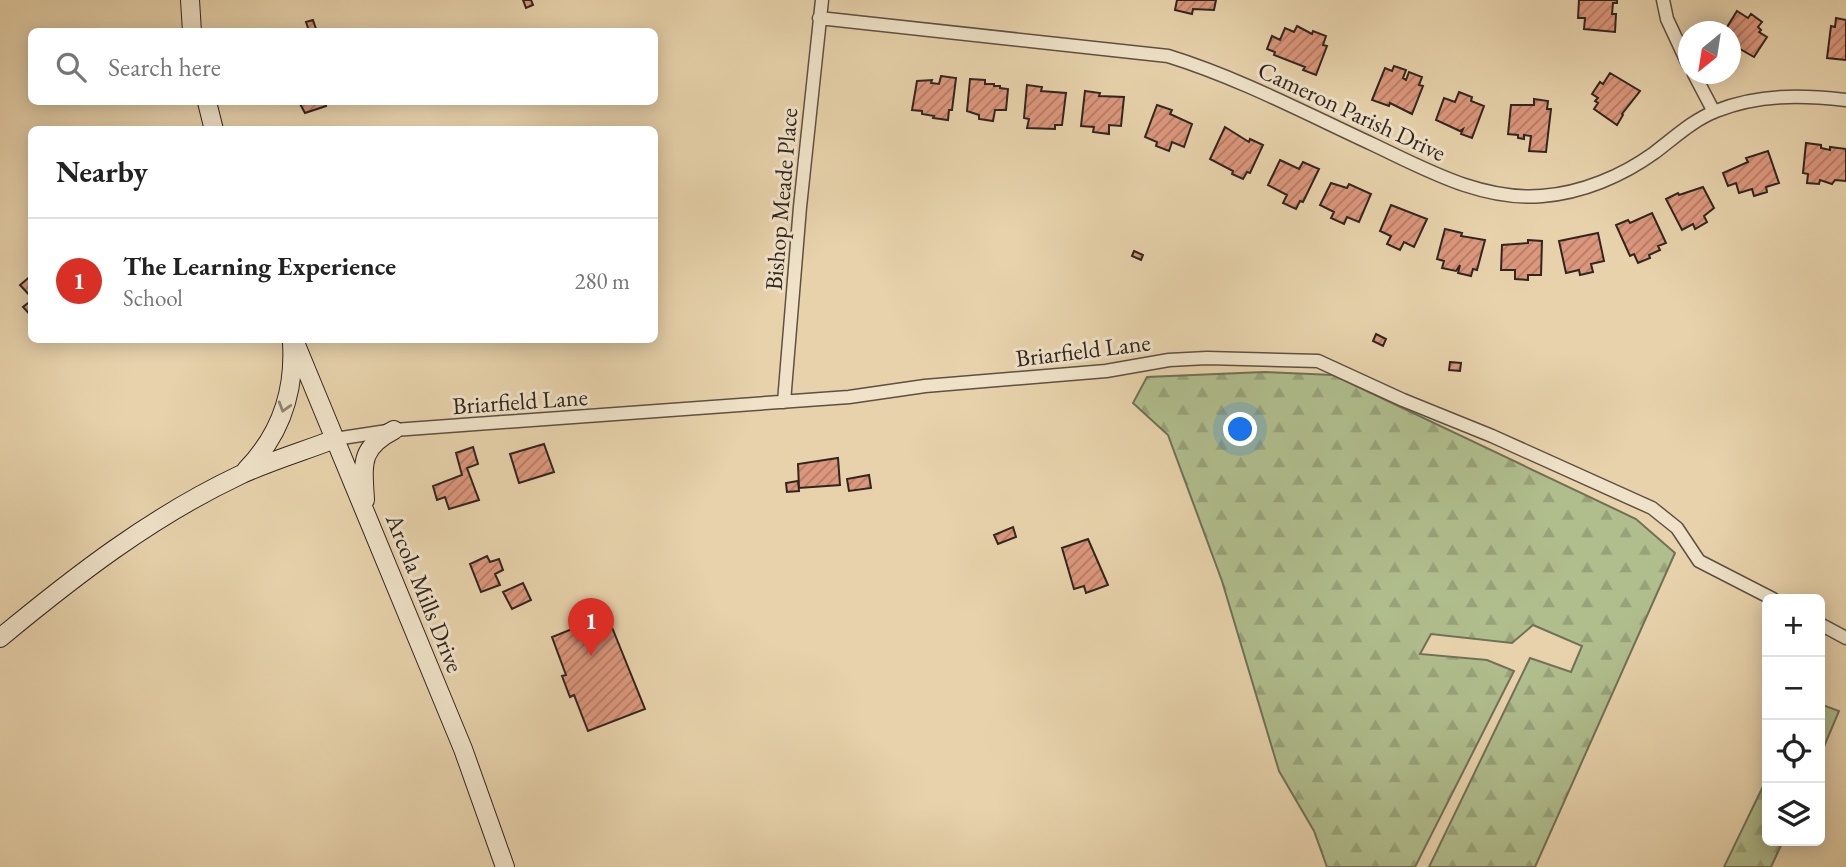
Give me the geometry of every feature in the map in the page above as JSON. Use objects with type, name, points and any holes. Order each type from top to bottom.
[{"type":"street","points":[[190,0],[192,28]]},
{"type":"street","name":"Bishop Meade Place","points":[[784,402],[800,207],[822,0]]},
{"type":"street","points":[[1663,0],[1667,19],[1678,42]]},
{"type":"street","name":"Cameron Parish Drive","points":[[819,18],[1168,56],[1211,69],[1452,181],[1516,197],[1569,192],[1598,184],[1633,168],[1693,123],[1714,111],[1754,100],[1786,96],[1846,100]]},
{"type":"street","points":[[1699,84],[1714,111]]},
{"type":"street","points":[[207,105],[213,126]]},
{"type":"street","points":[[243,474],[257,459],[278,426],[291,380],[293,343]]},
{"type":"street","name":"Arcola Mills Drive","points":[[294,343],[463,749],[505,867]]},
{"type":"street","name":"Briarfield Lane","points":[[335,439],[394,430],[849,397],[925,386],[1106,371],[1169,360],[1207,358],[1318,361],[1652,508],[1676,528],[1699,561],[1763,594]]},
{"type":"street","points":[[366,513],[363,469],[366,454],[373,443],[394,430]]},
{"type":"street","points":[[0,638],[42,603],[160,518],[243,474],[335,439]]},
{"type":"street","points":[[1825,627],[1846,638]]},
{"type":"green space","points":[[1264,372],[1333,375],[1636,519],[1675,553],[1535,867],[1429,867],[1530,658],[1571,672],[1582,646],[1533,625],[1512,643],[1431,634],[1420,654],[1487,660],[1514,671],[1415,867],[1327,867],[1314,831],[1279,771],[1222,581],[1168,435],[1133,403],[1147,377]]},
{"type":"green space","points":[[1825,706],[1839,711],[1825,744]]},
{"type":"green space","points":[[1762,788],[1762,846],[1781,846],[1771,867],[1724,867]]},
{"type":"building","points":[[523,0],[531,0],[533,5],[526,8]]},
{"type":"building","points":[[1177,0],[1216,0],[1214,10],[1193,9],[1192,14],[1175,10]]},
{"type":"building","points":[[1579,0],[1617,0],[1617,3],[1613,3],[1612,14],[1616,14],[1615,32],[1584,29],[1585,18],[1578,18]]},
{"type":"building","points":[[1737,11],[1748,18],[1751,14],[1762,22],[1758,27],[1761,30],[1759,32],[1767,37],[1754,57],[1741,50],[1741,21],[1731,21]]},
{"type":"building","points":[[1836,18],[1846,20],[1846,60],[1827,58],[1831,26],[1835,27]]},
{"type":"building","points":[[313,20],[316,28],[308,28],[306,22]]},
{"type":"building","points":[[1297,26],[1312,34],[1313,31],[1326,36],[1323,45],[1327,46],[1316,75],[1267,49],[1272,36],[1280,40],[1285,28],[1294,32]]},
{"type":"building","points":[[1394,66],[1406,70],[1403,78],[1406,80],[1409,72],[1422,77],[1419,85],[1423,86],[1412,114],[1390,103],[1389,106],[1372,100],[1385,68],[1392,71]]},
{"type":"building","points":[[1610,73],[1640,91],[1617,125],[1594,109],[1598,98],[1592,94]]},
{"type":"building","points":[[941,76],[956,78],[948,120],[912,110],[917,81],[932,80],[931,83],[939,84]]},
{"type":"building","points":[[970,79],[985,80],[985,84],[1008,89],[1006,110],[995,110],[993,121],[979,119],[979,115],[967,111]]},
{"type":"building","points":[[1027,85],[1042,87],[1041,91],[1066,93],[1062,125],[1055,125],[1055,129],[1027,128],[1029,119],[1024,118]]},
{"type":"building","points":[[1085,91],[1100,93],[1099,96],[1124,97],[1121,126],[1109,125],[1109,134],[1093,132],[1094,127],[1081,126]]},
{"type":"building","points":[[1459,92],[1484,106],[1472,138],[1461,134],[1463,129],[1460,131],[1436,120],[1444,98],[1455,102]]},
{"type":"building","points":[[1534,99],[1548,101],[1547,109],[1551,109],[1546,152],[1529,151],[1531,136],[1524,135],[1524,139],[1508,134],[1511,105],[1534,105]]},
{"type":"building","points":[[301,105],[326,105],[326,106],[305,113]]},
{"type":"building","points":[[1157,105],[1172,110],[1170,114],[1192,124],[1184,147],[1172,142],[1169,151],[1156,146],[1157,142],[1145,137]]},
{"type":"building","points":[[1225,127],[1249,142],[1250,139],[1263,145],[1250,173],[1247,172],[1243,179],[1210,159]]},
{"type":"building","points":[[1806,143],[1821,145],[1821,148],[1830,150],[1830,147],[1846,149],[1846,181],[1835,180],[1832,184],[1820,180],[1819,184],[1807,183],[1808,174],[1803,173]]},
{"type":"building","points":[[1768,151],[1779,183],[1766,187],[1767,192],[1754,196],[1752,189],[1739,193],[1736,183],[1728,186],[1723,173],[1748,162],[1746,158]]},
{"type":"building","points":[[1280,160],[1299,169],[1303,162],[1319,169],[1303,202],[1300,201],[1296,209],[1283,203],[1287,195],[1268,185]]},
{"type":"building","points":[[1331,183],[1347,188],[1349,184],[1371,194],[1359,222],[1347,217],[1344,224],[1331,218],[1334,212],[1320,205]]},
{"type":"building","points":[[1703,187],[1714,208],[1704,216],[1707,222],[1695,229],[1693,224],[1682,230],[1666,199]]},
{"type":"building","points":[[1391,205],[1427,219],[1414,247],[1404,242],[1400,250],[1387,244],[1391,236],[1380,231]]},
{"type":"building","points":[[1652,213],[1666,243],[1658,246],[1660,250],[1649,255],[1650,258],[1638,263],[1634,254],[1630,256],[1616,225],[1628,220],[1630,223]]},
{"type":"building","points":[[1445,229],[1462,233],[1461,236],[1485,240],[1477,270],[1473,269],[1471,276],[1458,273],[1460,265],[1456,271],[1442,268],[1444,261],[1437,259]]},
{"type":"building","points":[[1598,233],[1604,261],[1591,264],[1593,272],[1580,275],[1579,270],[1566,273],[1559,241]]},
{"type":"building","points":[[1528,240],[1542,241],[1541,275],[1528,275],[1528,280],[1515,279],[1515,270],[1501,270],[1502,245],[1528,243]]},
{"type":"building","points":[[1134,251],[1143,255],[1141,260],[1132,256]]},
{"type":"building","points":[[28,278],[28,294],[20,285]]},
{"type":"building","points":[[1376,334],[1386,339],[1383,346],[1373,341]]},
{"type":"building","points":[[1450,362],[1461,363],[1460,371],[1449,370]]},
{"type":"building","points":[[544,444],[554,472],[519,483],[510,454]]},
{"type":"building","points":[[473,447],[478,464],[467,468],[479,500],[449,509],[445,497],[437,500],[433,486],[462,475],[456,453]]},
{"type":"building","points":[[838,458],[840,485],[799,488],[798,464]]},
{"type":"building","points":[[869,475],[871,488],[849,491],[847,479]]},
{"type":"building","points":[[798,481],[799,491],[787,492],[786,483]]},
{"type":"building","points":[[1013,527],[1016,537],[998,544],[994,535]]},
{"type":"building","points":[[1088,539],[1108,585],[1086,593],[1084,586],[1074,589],[1062,548]]},
{"type":"building","points":[[487,556],[490,562],[499,559],[503,570],[495,574],[500,585],[481,592],[470,564]]},
{"type":"building","points":[[523,583],[531,600],[512,609],[503,592]]},
{"type":"building","points":[[607,615],[645,709],[588,731],[574,695],[570,697],[562,676],[566,675],[552,637]]},
{"type":"place","name":"The Learning Experience","points":[[591,656]]}]
